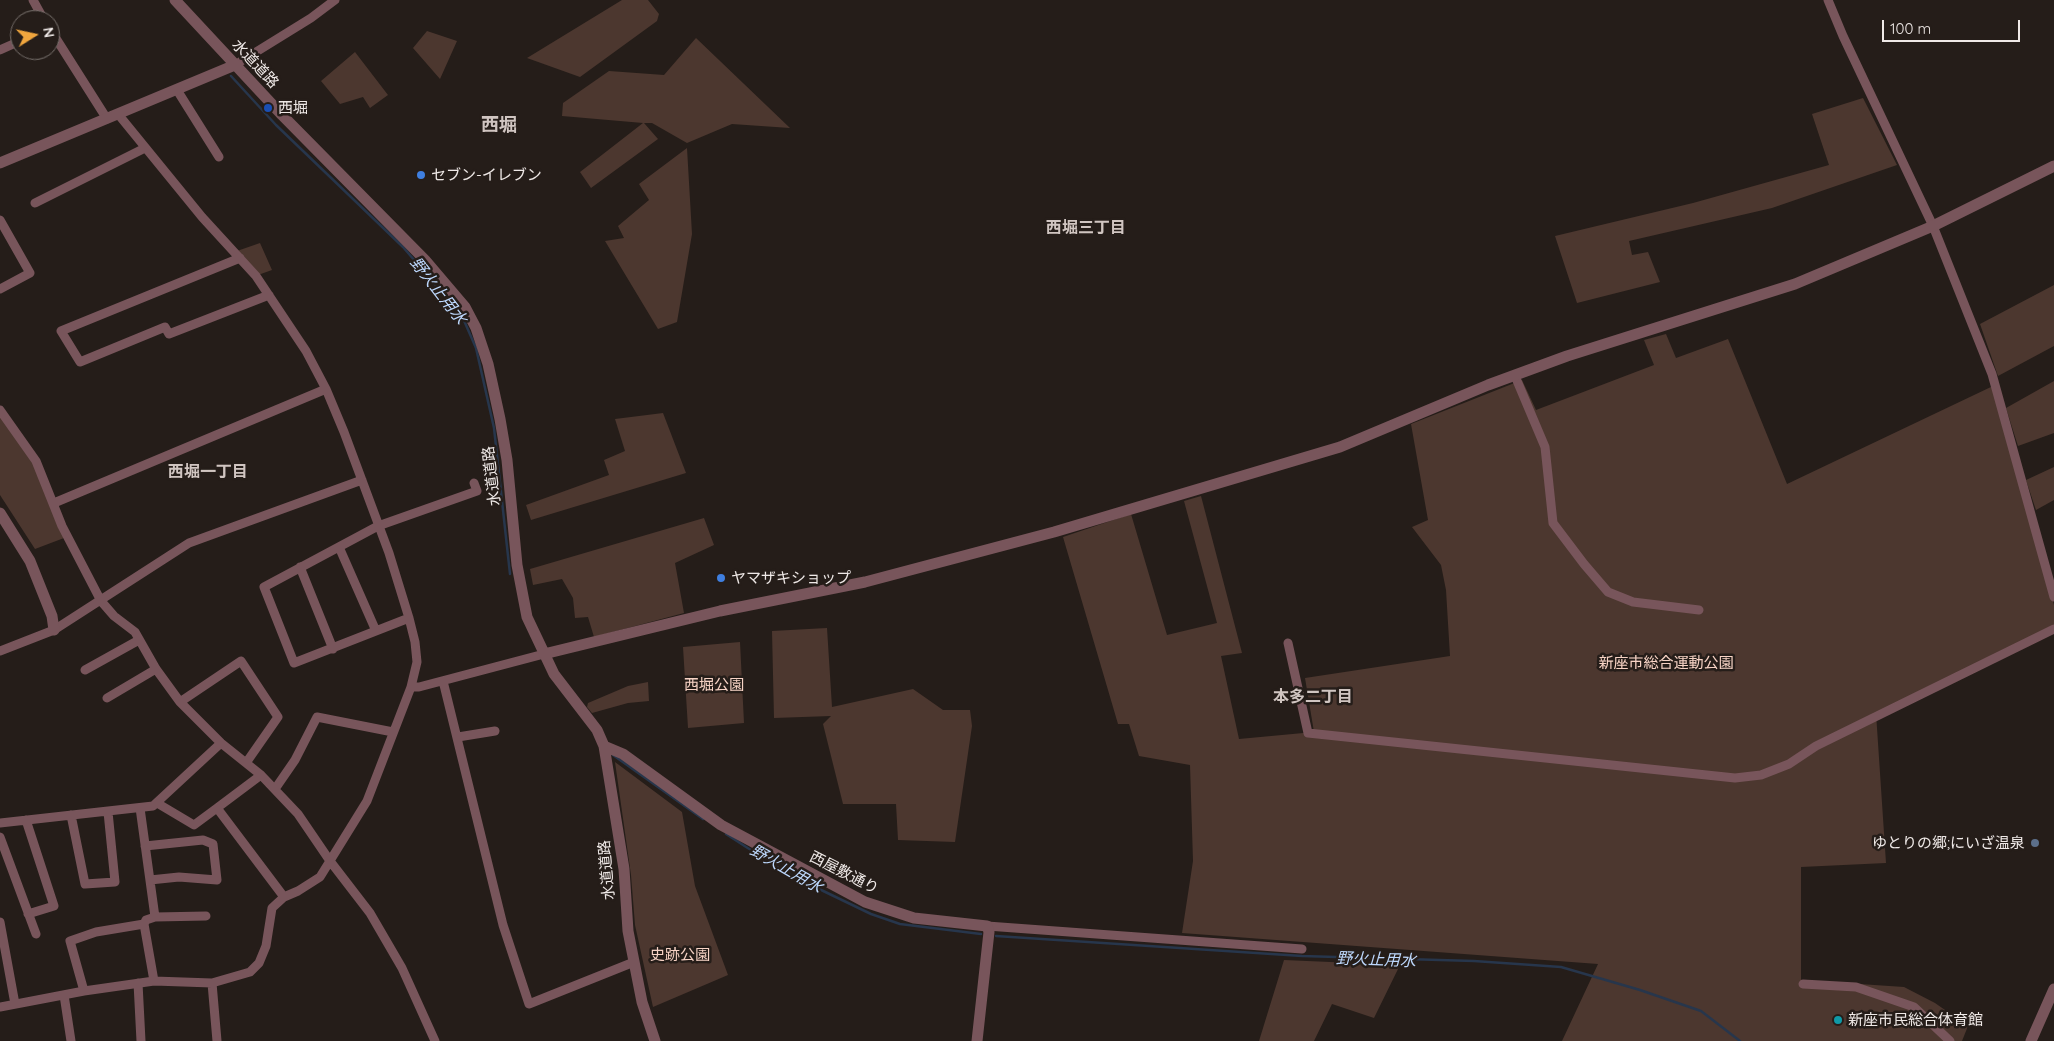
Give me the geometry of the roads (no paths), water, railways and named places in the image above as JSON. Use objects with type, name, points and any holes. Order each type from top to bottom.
[{"type":"street","name":"水道道路","points":[[175,0],[425,260],[465,307],[476,328],[488,364],[500,419],[523,601],[527,617],[544,654],[566,692],[597,730],[604,746],[622,854],[626,913],[634,962],[642,1002],[655,1041]]},
{"type":"street","points":[[0,163],[236,65],[311,18],[335,0]]},
{"type":"street","points":[[1828,0],[1843,36],[1933,226],[1992,374],[2054,597]]},
{"type":"street","points":[[60,45],[106,119]]},
{"type":"street","points":[[177,90],[219,157]]},
{"type":"street","points":[[0,1007],[138,983],[212,983],[250,972],[259,964],[266,946],[272,908],[284,897],[298,892],[320,877],[367,801],[411,687],[417,662],[415,642],[409,618],[362,480],[326,389],[306,351],[256,276],[202,217],[118,114]]},
{"type":"street","points":[[35,203],[145,148]]},
{"type":"street","points":[[411,687],[720,610],[865,582],[1054,532],[1346,446],[1568,356],[1795,284],[1933,226],[2054,166]]},
{"type":"street","points":[[0,220],[30,273],[0,289]]},
{"type":"street","points":[[0,241],[10,237]]},
{"type":"street","points":[[240,258],[61,331],[80,362],[165,327],[169,334],[269,295]]},
{"type":"street","points":[[1515,376],[1545,447],[1554,523],[1584,564],[1608,592],[1633,602],[1699,610]]},
{"type":"street","points":[[54,503],[326,389]]},
{"type":"street","points":[[0,410],[36,461],[62,526],[102,601],[114,616],[134,632],[156,670],[180,702],[221,743],[261,775],[298,814],[330,861],[370,913],[402,968],[435,1041]]},
{"type":"street","points":[[0,651],[54,630],[102,601],[189,542],[362,480]]},
{"type":"street","points":[[409,618],[294,663],[264,587],[378,526],[477,491],[474,483]]},
{"type":"street","points":[[0,513],[30,561],[52,616],[54,630]]},
{"type":"street","points":[[339,547],[376,631]]},
{"type":"street","points":[[300,567],[333,649]]},
{"type":"street","points":[[1288,643],[1308,733],[1735,778],[1761,775],[1789,764],[1816,746],[2054,629]]},
{"type":"street","points":[[84,670],[139,640]]},
{"type":"street","points":[[180,702],[241,661],[278,717],[246,763]]},
{"type":"street","points":[[106,698],[156,670]]},
{"type":"street","points":[[443,680],[504,925],[530,1004],[634,962]]},
{"type":"street","points":[[275,789],[295,760],[317,716],[393,732]]},
{"type":"street","points":[[458,737],[495,731]]},
{"type":"street","points":[[0,823],[140,808],[157,803],[221,743]]},
{"type":"street","name":"西屋敷通り","points":[[604,746],[623,754],[721,825],[865,902],[914,918],[987,926]]},
{"type":"street","points":[[157,803],[194,825],[261,775]]},
{"type":"street","points":[[140,808],[155,917]]},
{"type":"street","points":[[217,808],[284,897]]},
{"type":"street","points":[[71,815],[85,884],[115,882],[108,812]]},
{"type":"street","points":[[26,820],[54,906],[28,914]]},
{"type":"street","points":[[0,837],[36,934]]},
{"type":"street","points":[[145,846],[202,840],[213,844],[217,880],[179,877],[150,880]]},
{"type":"street","points":[[84,991],[70,940],[96,932],[144,924],[146,920],[155,917],[206,916]]},
{"type":"street","points":[[0,922],[14,1004]]},
{"type":"street","points":[[144,924],[154,982]]},
{"type":"street","points":[[976,1041],[989,932],[987,926],[1302,949]]},
{"type":"street","points":[[138,983],[141,1041]]},
{"type":"street","points":[[212,983],[217,1041]]},
{"type":"street","points":[[1803,984],[1856,987],[1914,1007],[1950,1041]]},
{"type":"street","points":[[2030,1041],[2054,989]]},
{"type":"street","points":[[64,995],[71,1041]]},
{"type":"waterway","name":"野火止用水","points":[[231,76],[276,125],[403,247],[462,316],[476,348],[494,428],[510,574]]},
{"type":"waterway","name":"野火止用水","points":[[613,755],[703,819]]},
{"type":"waterway","name":"野火止用水","points":[[726,834],[788,874],[871,914],[900,924],[981,934]]},
{"type":"waterway","name":"野火止用水","points":[[996,936],[1302,956],[1474,961],[1561,967],[1640,990],[1701,1011],[1740,1041]]},
{"type":"place","name":"西堀","points":[[268,108]]},
{"type":"place","name":"セブン-イレブン","points":[[421,175]]},
{"type":"place","name":"ヤマザキショップ","points":[[721,578]]},
{"type":"place","name":"ゆとりの郷;にいざ温泉","points":[[2035,843]]},
{"type":"place","name":"新座市民総合体育館","points":[[1838,1020]]},
{"type":"district","name":"西堀","points":[[499,126]]},
{"type":"district","name":"西堀三丁目","points":[[1086,228]]},
{"type":"district","name":"西堀一丁目","points":[[208,472]]},
{"type":"district","name":"本多二丁目","points":[[1313,697]]},
{"type":"park label","name":"新座市総合運動公園","points":[[1666,663]]},
{"type":"park label","name":"西堀公園","points":[[714,685]]},
{"type":"park label","name":"史跡公園","points":[[680,955]]}]
